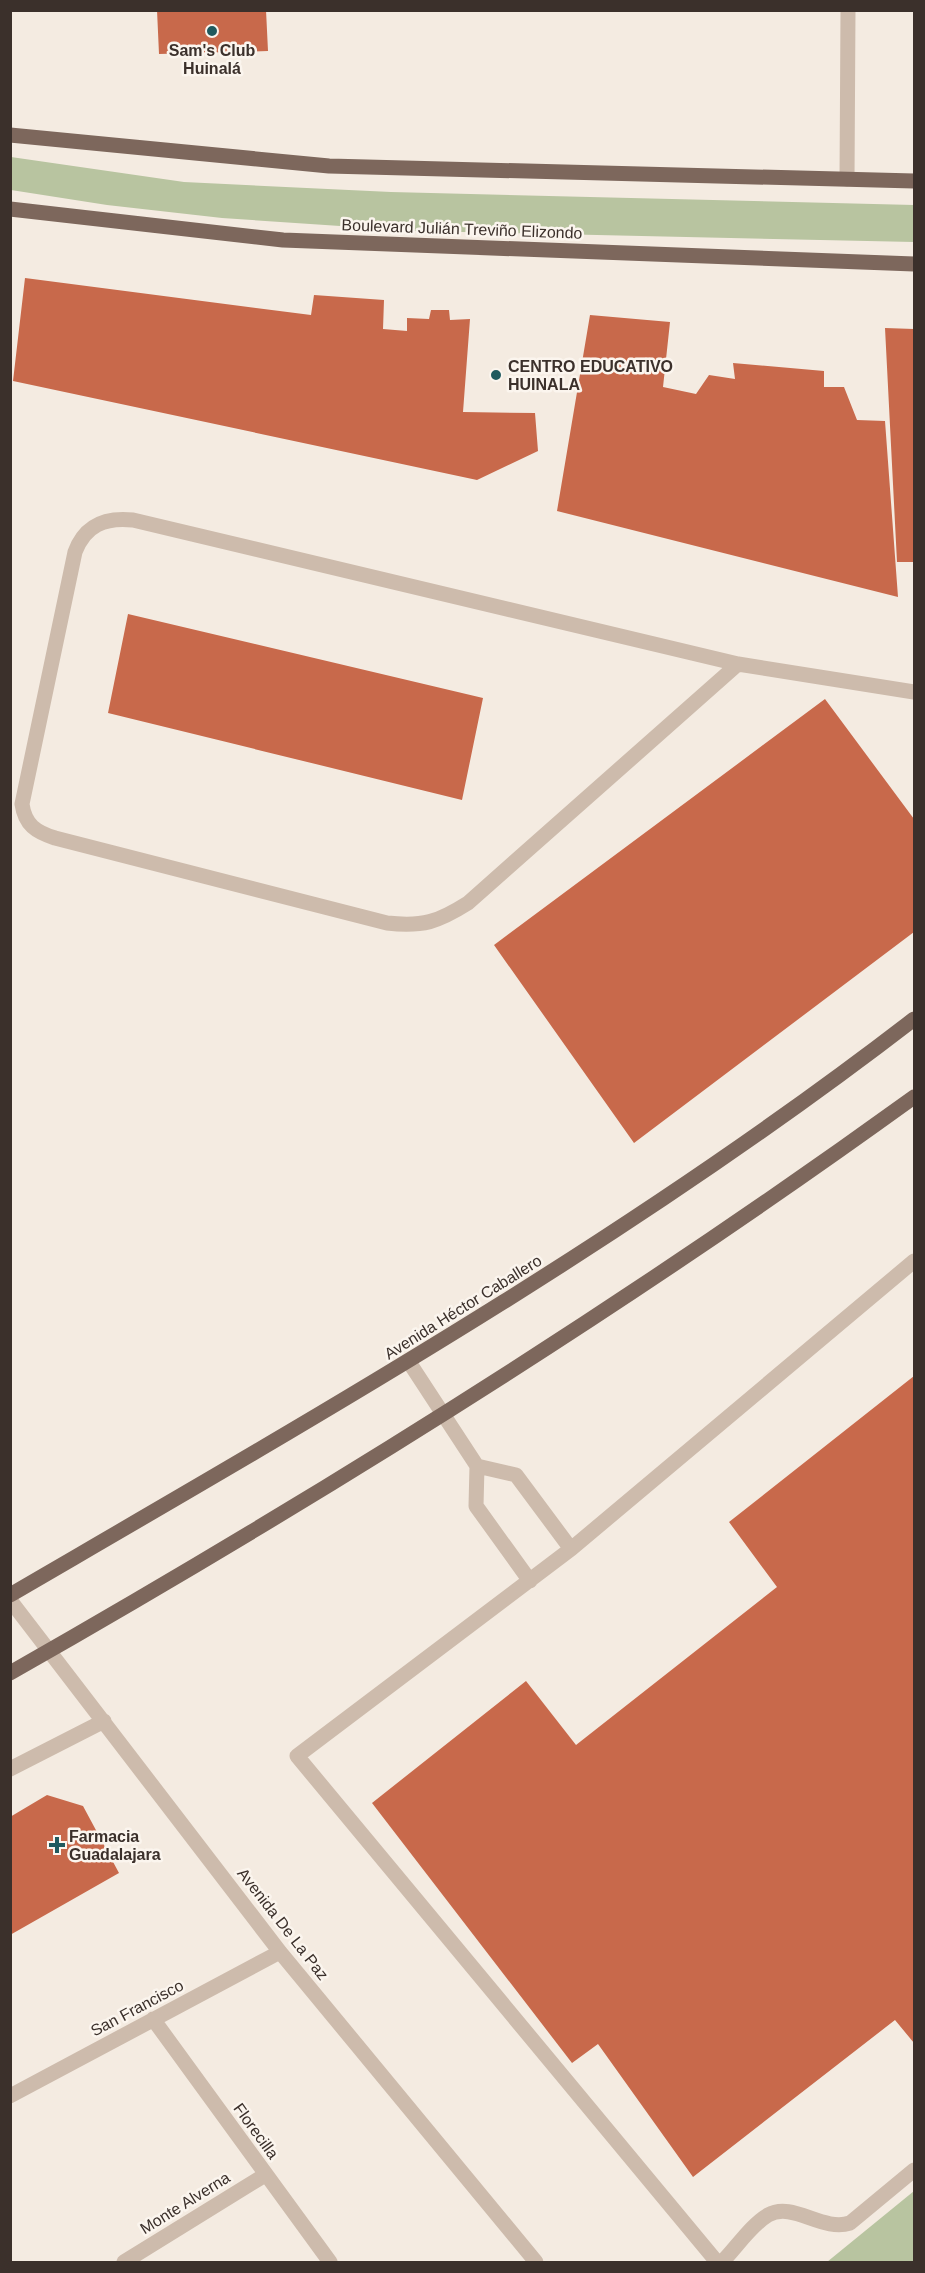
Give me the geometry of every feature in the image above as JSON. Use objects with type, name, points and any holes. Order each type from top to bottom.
[{"type":"main road","points":[[10,135],[86,145],[328,166],[915,181]]},
{"type":"main road","name":"Boulevard Julián Treviño Elizondo","points":[[10,208],[284,240],[915,264]]},
{"type":"main road","name":"Avenida Héctor Caballero","points":[[10,1595],[409,1362],[615,1233],[817,1094],[915,1019]]},
{"type":"main road","points":[[10,1673],[443,1417],[797,1181],[915,1097]]},
{"type":"street","points":[[847,179],[848,10]]},
{"type":"street","points":[[738,664],[468,903],[441,920],[423,924],[413,926],[387,924],[55,838],[30,826],[24,816],[22,804],[75,552],[80,539],[89,529],[110,520],[133,519],[738,664],[915,693]]},
{"type":"street","points":[[717,2262],[297,1756],[571,1549],[915,1261]]},
{"type":"street","points":[[409,1362],[477,1466],[476,1506],[530,1581]]},
{"type":"street","points":[[477,1466],[516,1475],[571,1549]]},
{"type":"street","name":"Avenida De La Paz","points":[[10,1600],[280,1952],[536,2262]]},
{"type":"street","points":[[10,1769],[104,1721]]},
{"type":"street","name":"San Francisco","points":[[10,2096],[280,1952]]},
{"type":"street","name":"Florecilla","points":[[153,2019],[330,2262]]},
{"type":"street","points":[[722,2262],[766,2216],[785,2212],[833,2226],[842,2226],[850,2223],[915,2170]]},
{"type":"street","name":"Monte Alverna","points":[[123,2262],[265,2175]]},
{"type":"green space","points":[[11,157],[184,182],[391,192],[914,205],[914,242],[415,231],[222,218],[107,205],[11,190]]},
{"type":"green space","points":[[914,2191],[914,2262],[827,2262]]},
{"type":"building","name":"Sam's Club Huinalá","points":[[157,10],[266,10],[268,51],[159,54]]},
{"type":"building","points":[[25,278],[311,315],[314,295],[384,300],[383,329],[407,331],[407,318],[429,319],[431,310],[449,310],[450,320],[470,319],[463,412],[535,413],[538,451],[477,480],[13,381]]},
{"type":"building","points":[[590,315],[670,322],[663,387],[696,394],[709,375],[735,379],[733,363],[824,371],[824,387],[844,387],[857,420],[885,421],[898,597],[557,511]]},
{"type":"building","points":[[885,328],[914,329],[914,562],[897,562]]},
{"type":"building","points":[[128,614],[483,698],[462,800],[108,713]]},
{"type":"building","points":[[825,699],[914,819],[914,932],[634,1143],[494,945]]},
{"type":"building","points":[[914,1376],[914,2043],[895,2020],[693,2177],[598,2044],[572,2063],[372,1803],[526,1681],[576,1745],[777,1587],[729,1522]]},
{"type":"building","name":"Farmacia Guadalajara","points":[[47,1795],[83,1806],[119,1873],[10,1935],[10,1817]]},
{"type":"place","name":"Sam's Club Huinalá","points":[[212,31]]},
{"type":"place","name":"CENTRO EDUCATIVO HUINALA","points":[[496,375]]},
{"type":"place","name":"Farmacia Guadalajara","points":[[57,1845]]}]
